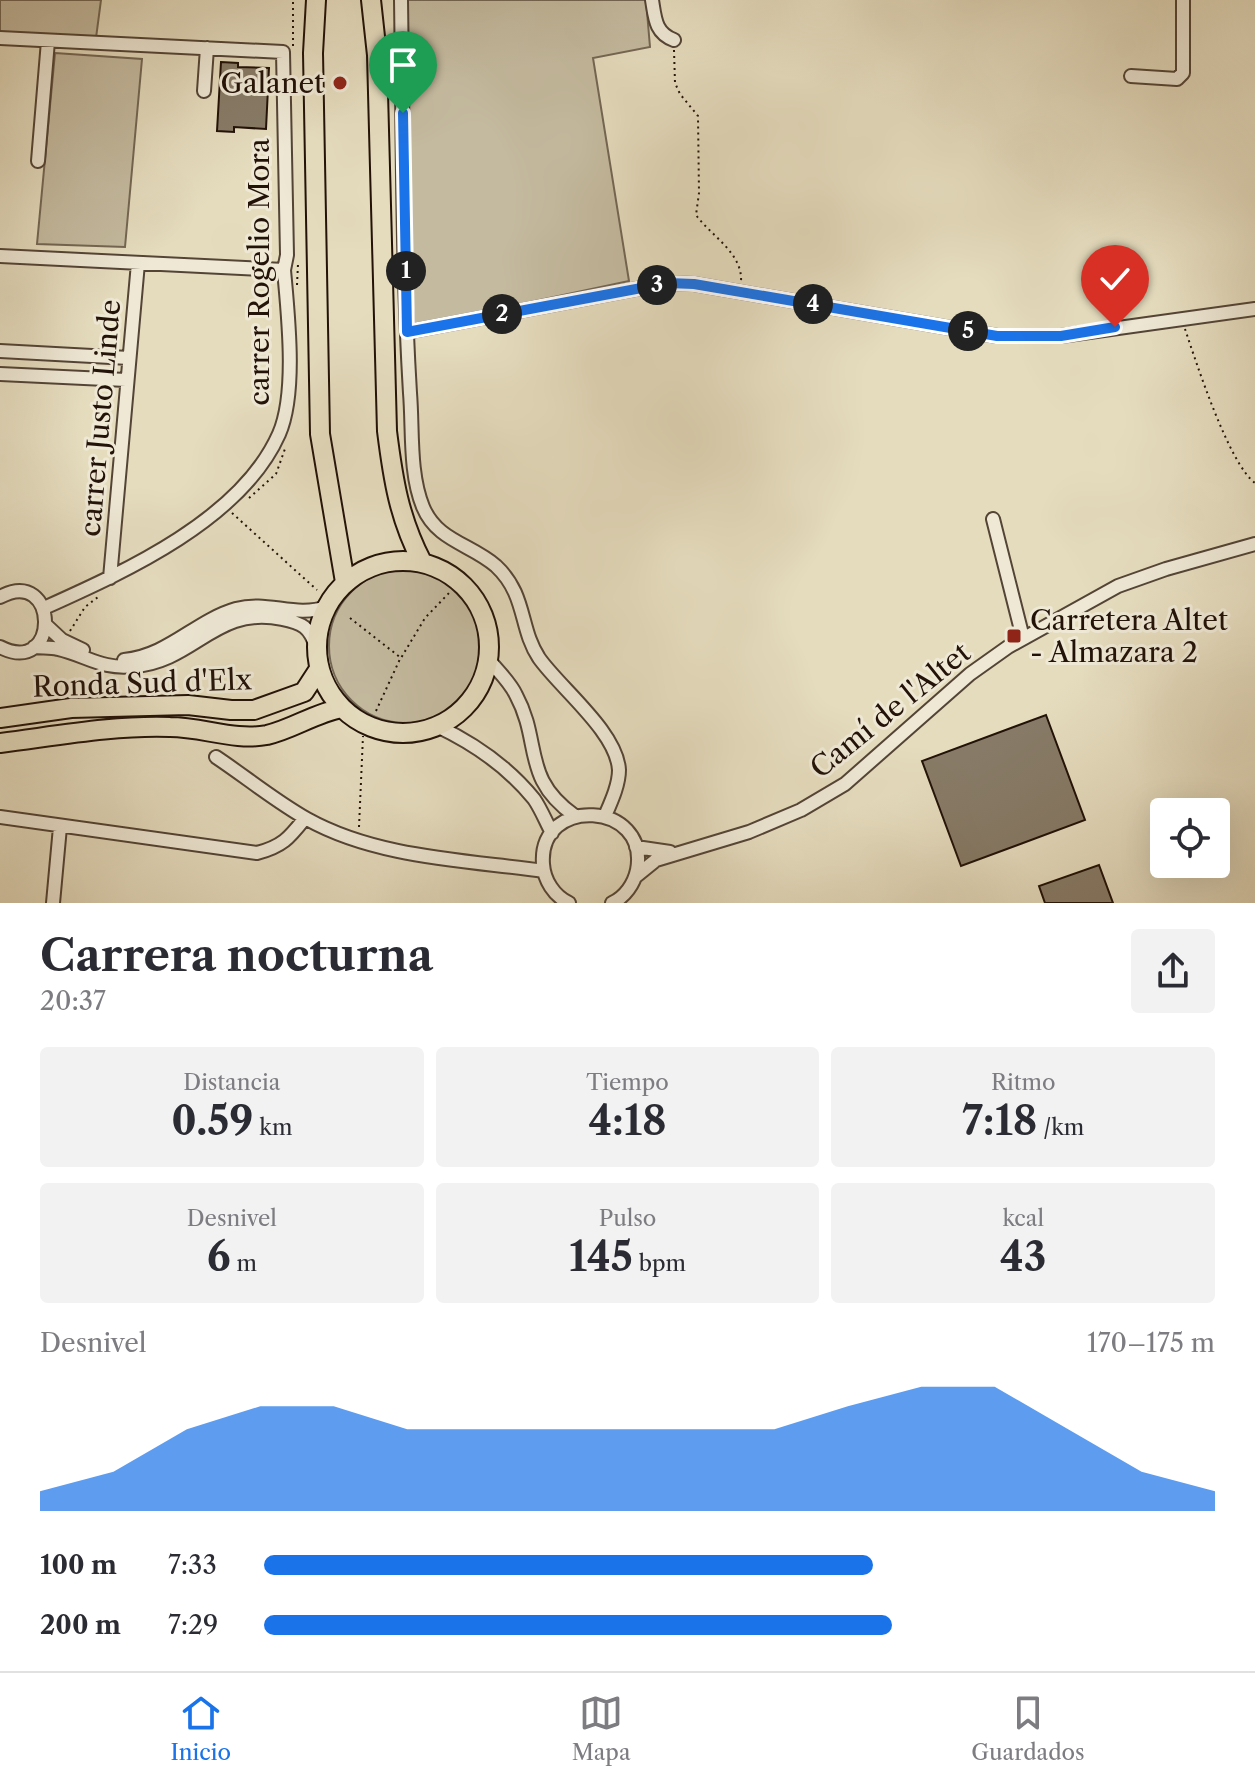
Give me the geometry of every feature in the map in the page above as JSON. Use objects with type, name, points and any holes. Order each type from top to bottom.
[{"type":"highway","points":[[316,0],[313,53],[320,434],[345,582]]},
{"type":"highway","points":[[371,0],[377,55],[387,431],[394,484],[403,520],[422,562]]},
{"type":"highway","points":[[394,560],[422,562],[452,575],[475,598],[488,627],[489,660],[480,688],[462,711],[437,726],[412,733],[386,732],[362,723],[342,708],[328,690],[319,669],[316,647],[327,607],[345,582],[368,567],[394,560]]},
{"type":"highway","name":"Ronda Sud d'Elx","points":[[0,718],[71,708],[188,705],[254,710],[304,692],[319,669]]},
{"type":"highway","name":"Ronda Sud d'Elx","points":[[0,743],[113,729],[170,727],[230,736],[266,735],[342,708]]},
{"type":"street","points":[[401,0],[407,332],[416,485],[423,508],[434,526],[495,566],[515,588],[538,656],[613,748],[619,770],[614,795],[605,816]]},
{"type":"street","points":[[652,0],[655,24],[664,37],[674,40]]},
{"type":"street","points":[[1131,76],[1177,79],[1183,73],[1183,0]]},
{"type":"street","points":[[0,38],[207,48],[204,91]]},
{"type":"street","points":[[38,161],[48,41]]},
{"type":"street","name":"carrer Rogelio Mora","points":[[44,608],[109,584],[168,547],[215,511],[252,477],[279,433],[288,394],[283,52],[207,48]]},
{"type":"street","points":[[0,256],[284,270]]},
{"type":"street","name":"carrer Justo Linde","points":[[109,584],[138,263]]},
{"type":"street","points":[[407,332],[668,283],[694,284],[1012,337],[1061,336],[1255,309]]},
{"type":"street","points":[[0,351],[129,358]]},
{"type":"street","points":[[102,379],[108,367],[105,357]]},
{"type":"street","points":[[0,374],[126,380]]},
{"type":"street","points":[[993,519],[1023,638]]},
{"type":"street","name":"Camí de l'Altet","points":[[685,851],[749,832],[801,810],[845,784],[970,674],[1023,638],[1118,586],[1255,544]]},
{"type":"street","points":[[0,597],[13,592],[23,593],[36,599],[44,608],[47,626],[34,647]]},
{"type":"street","points":[[47,626],[62,640],[104,658],[135,659],[157,652],[235,609],[262,606],[311,613],[327,607]]},
{"type":"street","points":[[0,647],[15,652],[34,647],[58,649],[114,667],[151,664],[171,658],[233,620],[267,616],[305,626],[312,632],[316,647]]},
{"type":"street","points":[[489,660],[516,695],[545,789],[575,816]]},
{"type":"street","points":[[437,726],[462,738],[497,762],[535,801],[552,833]]},
{"type":"street","points":[[216,757],[305,818],[357,840],[447,858],[544,871]]},
{"type":"street","points":[[569,903],[551,888],[543,858],[552,833],[562,823],[575,816],[590,814],[605,816],[619,823],[636,847],[638,862],[635,877],[628,891],[615,902]]},
{"type":"street","points":[[0,817],[257,853],[276,848],[287,840],[305,818]]},
{"type":"street","points":[[53,903],[60,827]]},
{"type":"street","points":[[636,847],[655,852],[685,851]]},
{"type":"street","points":[[635,877],[656,860],[685,851]]},
{"type":"path","points":[[674,40],[675,83],[698,116],[699,193],[696,215],[730,251],[742,276],[741,292]]},
{"type":"path","points":[[1182,318],[1198,371],[1238,465],[1255,483]]},
{"type":"path","points":[[222,518],[233,512],[317,590]]},
{"type":"path","points":[[62,640],[85,607],[109,584]]},
{"type":"path","points":[[376,711],[401,658],[425,618],[449,593]]},
{"type":"path","points":[[350,618],[401,658]]},
{"type":"path","points":[[357,840],[363,736]]},
{"type":"shaded area","points":[[0,0],[101,0],[96,38],[0,32]]},
{"type":"shaded area","points":[[407,0],[646,0],[650,47],[593,58],[629,281],[413,327]]},
{"type":"shaded area","points":[[55,53],[142,59],[125,247],[37,244]]},
{"type":"shaded area","points":[[406,569],[435,575],[460,592],[477,617],[483,646],[477,675],[460,700],[435,717],[406,723],[377,717],[352,700],[335,675],[329,646],[335,617],[352,592],[377,575]]},
{"type":"building","points":[[221,62],[238,63],[238,67],[269,68],[266,129],[234,127],[234,132],[217,131]]},
{"type":"building","points":[[1046,715],[1085,820],[961,866],[922,761]]},
{"type":"building","points":[[1099,865],[1113,903],[1045,903],[1039,886]]},
{"type":"place","name":"Galanet","points":[[340,83]]},
{"type":"place","name":"Carretera Altet - Almazara 2","points":[[1014,636]]},
{"type":"route","points":[[403,113],[407,332],[668,283],[694,284],[997,336],[1061,336],[1115,327]]}]
